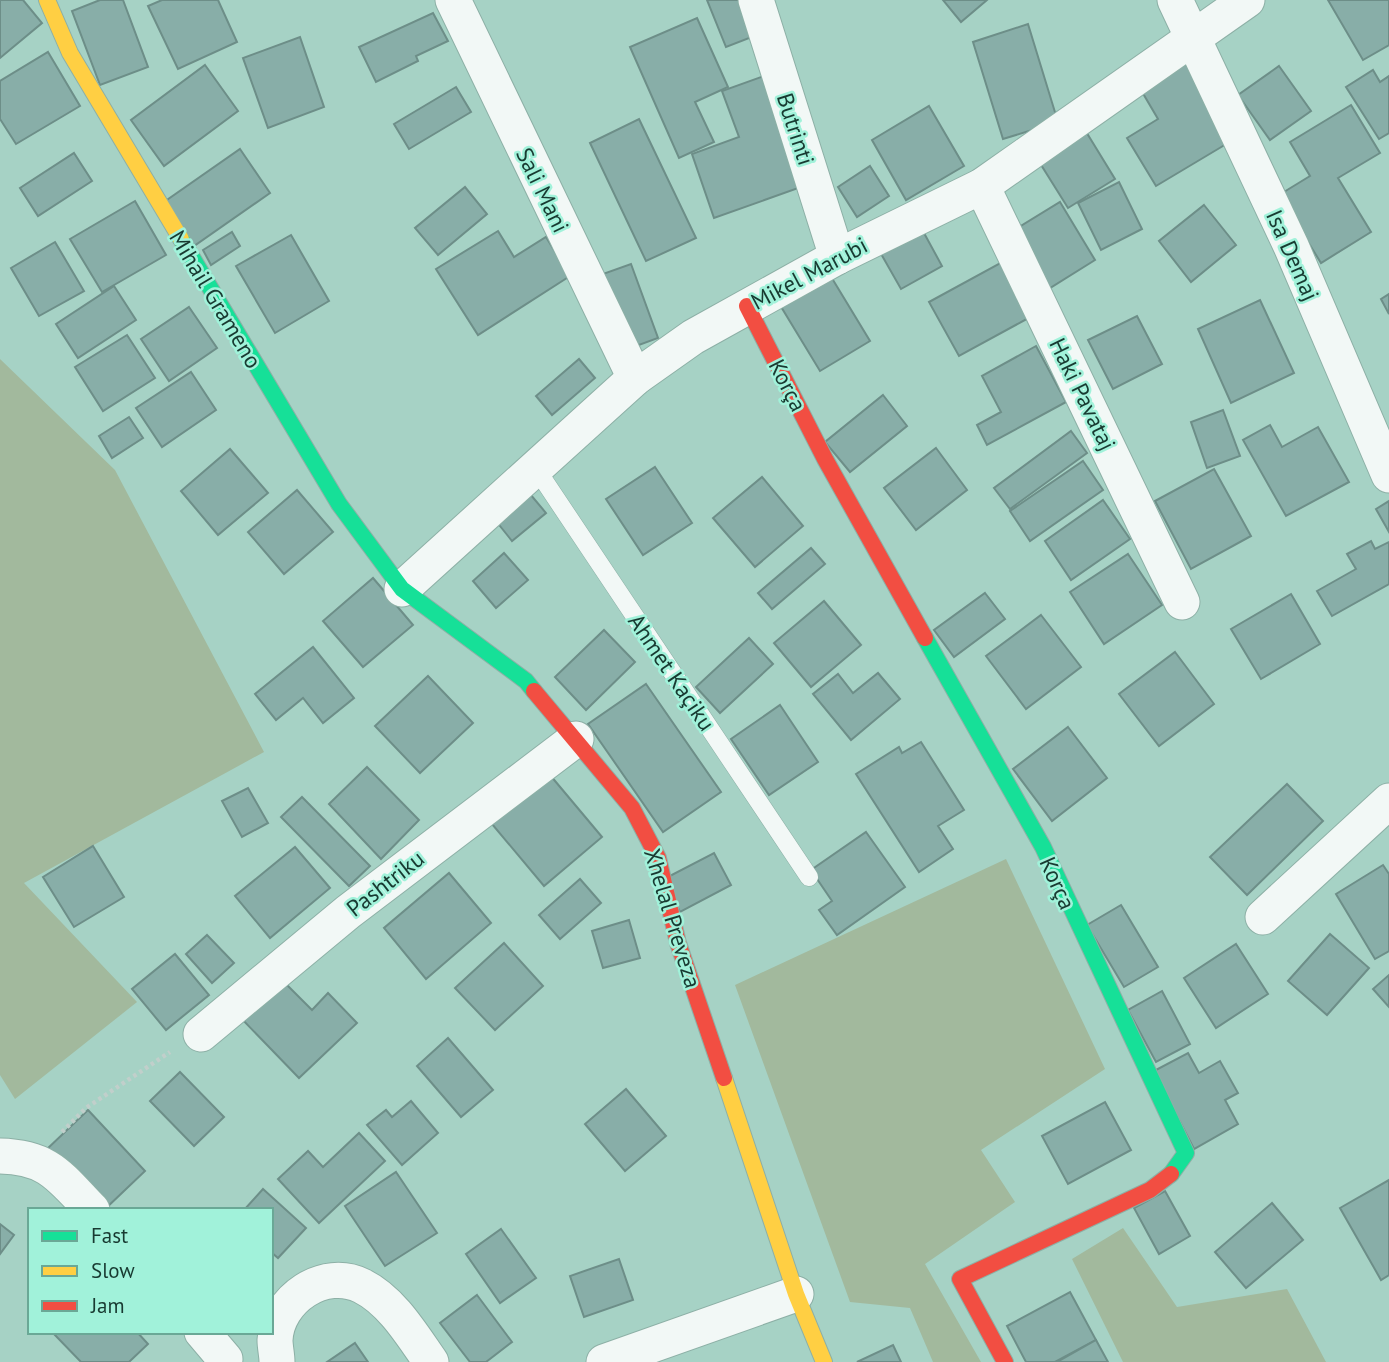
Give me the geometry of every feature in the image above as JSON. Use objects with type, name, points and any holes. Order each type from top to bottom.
[{"type":"street","name":"Mihail Grameno","points":[[47,0],[70,53],[206,284],[339,504],[402,589]]},
{"type":"street","name":"Sali Mani","points":[[453,0],[635,379]]},
{"type":"street","name":"Butrinti","points":[[755,0],[838,257]]},
{"type":"street","name":"Isa Demaj","points":[[1175,0],[1291,246],[1389,475]]},
{"type":"street","name":"Mikel Marubi","points":[[402,589],[635,379],[693,337],[838,257],[982,186],[1247,0]]},
{"type":"street","name":"Haki Pavataj","points":[[982,186],[1182,602]]},
{"type":"street","name":"Korça","points":[[747,306],[825,458],[1043,847],[1186,1153],[1173,1172],[1150,1190],[960,1279],[1005,1362]]},
{"type":"street","name":"Xhelal Preveza","points":[[402,589],[526,681],[632,808],[658,858],[678,943],[796,1294],[824,1362]]},
{"type":"street","name":"Pashtriku","points":[[201,1034],[359,903],[576,738]]},
{"type":"street","points":[[1263,917],[1389,801]]},
{"type":"street","points":[[0,1156],[35,1159],[59,1175],[90,1208]]},
{"type":"street","points":[[277,1362],[275,1339],[284,1311],[304,1290],[329,1279],[361,1285],[390,1307],[431,1362]]},
{"type":"street","points":[[604,1362],[682,1349],[796,1294]]},
{"type":"street","points":[[204,1334],[225,1359]]},
{"type":"lane","name":"Ahmet Kaçiku","points":[[535,467],[809,877]]},
{"type":"path","points":[[35,1159],[86,1108],[155,1060],[201,1034]]},
{"type":"green space","points":[[0,359],[115,470],[264,752],[24,883],[137,1002],[15,1099],[0,1075]]},
{"type":"green space","points":[[1006,859],[1105,1069],[981,1150],[1015,1202],[925,1264],[981,1362],[933,1362],[910,1308],[850,1302],[735,985]]},
{"type":"green space","points":[[1123,1228],[1177,1307],[1287,1289],[1326,1362],[1123,1362],[1072,1259]]},
{"type":"building","points":[[0,0],[23,0],[42,23],[0,58]]},
{"type":"building","points":[[100,0],[123,0],[148,67],[100,85],[72,11]]},
{"type":"building","points":[[162,0],[218,0],[237,42],[178,69],[148,6]]},
{"type":"building","points":[[707,0],[743,0],[757,35],[726,47]]},
{"type":"building","points":[[943,0],[987,0],[961,22]]},
{"type":"building","points":[[1328,0],[1389,0],[1389,45],[1363,60]]},
{"type":"building","points":[[433,13],[448,41],[416,56],[418,61],[376,82],[359,47]]},
{"type":"building","points":[[697,18],[728,87],[695,102],[714,142],[679,158],[630,47]]},
{"type":"building","points":[[1028,24],[1058,122],[1003,139],[973,42]]},
{"type":"building","points":[[300,37],[324,107],[268,128],[243,58]]},
{"type":"building","points":[[48,52],[80,106],[16,144],[0,119],[0,81]]},
{"type":"building","points":[[1192,60],[1238,137],[1156,186],[1127,138],[1158,119],[1141,90]]},
{"type":"building","points":[[205,65],[238,111],[164,166],[131,120]]},
{"type":"building","points":[[1279,66],[1311,111],[1270,140],[1238,95]]},
{"type":"building","points":[[1373,70],[1380,82],[1389,76],[1389,133],[1379,139],[1346,87]]},
{"type":"building","points":[[764,76],[804,186],[714,218],[692,154],[739,137],[722,91]]},
{"type":"building","points":[[456,87],[471,112],[409,149],[394,124]]},
{"type":"building","points":[[1351,105],[1380,153],[1338,178],[1371,232],[1321,263],[1279,195],[1310,176],[1290,142]]},
{"type":"building","points":[[929,106],[964,166],[906,200],[872,140]]},
{"type":"building","points":[[639,119],[696,238],[646,261],[590,143]]},
{"type":"building","points":[[1085,130],[1115,179],[1068,208],[1038,160]]},
{"type":"building","points":[[240,149],[270,193],[194,246],[164,202]]},
{"type":"building","points":[[74,153],[92,181],[38,216],[20,188]]},
{"type":"building","points":[[870,166],[889,196],[857,217],[838,187]]},
{"type":"building","points":[[1119,182],[1142,229],[1101,250],[1078,203]]},
{"type":"building","points":[[465,187],[487,214],[438,255],[415,228]]},
{"type":"building","points":[[135,201],[166,255],[102,292],[70,239]]},
{"type":"building","points":[[1060,202],[1095,260],[1042,293],[1006,235]]},
{"type":"building","points":[[1204,205],[1236,245],[1191,282],[1159,241]]},
{"type":"building","points":[[918,222],[942,266],[901,289],[876,245]]},
{"type":"building","points":[[498,231],[514,257],[546,237],[570,276],[478,335],[436,269]]},
{"type":"building","points":[[232,232],[240,246],[211,265],[203,250]]},
{"type":"building","points":[[291,235],[329,301],[275,333],[236,266]]},
{"type":"building","points":[[55,242],[84,291],[39,316],[11,268]]},
{"type":"building","points":[[1004,261],[1034,315],[959,356],[929,302]]},
{"type":"building","points":[[631,264],[658,338],[628,349],[600,275]]},
{"type":"building","points":[[830,275],[870,341],[820,371],[780,305]]},
{"type":"building","points":[[114,286],[136,320],[78,358],[56,324]]},
{"type":"building","points":[[1389,294],[1389,314],[1381,299]]},
{"type":"building","points":[[1260,300],[1294,373],[1231,403],[1198,329]]},
{"type":"building","points":[[189,307],[217,348],[169,381],[141,339]]},
{"type":"building","points":[[1137,316],[1162,364],[1113,389],[1088,340]]},
{"type":"building","points":[[127,335],[155,378],[103,411],[75,367]]},
{"type":"building","points":[[1036,346],[1066,402],[987,445],[977,425],[1001,412],[982,376]]},
{"type":"building","points":[[579,359],[595,378],[552,415],[536,396]]},
{"type":"building","points":[[191,372],[216,410],[162,447],[136,408]]},
{"type":"building","points":[[883,395],[907,426],[850,472],[825,442]]},
{"type":"building","points":[[1223,410],[1240,456],[1207,468],[1191,422]]},
{"type":"building","points":[[129,417],[143,438],[112,458],[99,436]]},
{"type":"building","points":[[1270,425],[1282,447],[1318,427],[1349,482],[1286,516],[1243,440]]},
{"type":"building","points":[[1071,431],[1087,453],[1010,509],[994,488]]},
{"type":"building","points":[[936,448],[967,490],[916,530],[884,488]]},
{"type":"building","points":[[230,449],[268,493],[218,535],[181,491]]},
{"type":"building","points":[[1083,461],[1103,490],[1030,541],[1010,511]]},
{"type":"building","points":[[655,467],[692,523],[643,555],[606,499]]},
{"type":"building","points":[[1214,469],[1251,536],[1191,569],[1155,501]]},
{"type":"building","points":[[762,477],[803,526],[755,567],[713,518]]},
{"type":"building","points":[[525,488],[546,513],[512,541],[492,516]]},
{"type":"building","points":[[297,490],[333,532],[284,574],[248,532]]},
{"type":"building","points":[[1103,500],[1130,539],[1071,580],[1045,541]]},
{"type":"building","points":[[1389,501],[1389,532],[1376,509]]},
{"type":"building","points":[[1371,541],[1375,549],[1389,542],[1389,584],[1332,616],[1317,591],[1356,569],[1347,554]]},
{"type":"building","points":[[811,548],[825,564],[772,609],[758,593]]},
{"type":"building","points":[[504,553],[528,580],[496,608],[473,581]]},
{"type":"building","points":[[1128,554],[1162,605],[1104,644],[1070,592]]},
{"type":"building","points":[[373,578],[413,625],[363,667],[323,621]]},
{"type":"building","points":[[985,593],[1005,619],[954,657],[934,630]]},
{"type":"building","points":[[1291,594],[1320,644],[1261,679],[1231,629]]},
{"type":"building","points":[[824,601],[861,645],[811,687],[774,643]]},
{"type":"building","points":[[1041,615],[1081,667],[1026,709],[986,656]]},
{"type":"building","points":[[604,630],[635,662],[586,710],[555,677]]},
{"type":"building","points":[[749,638],[773,664],[720,713],[696,687]]},
{"type":"building","points":[[313,647],[354,698],[323,723],[303,698],[276,720],[255,694]]},
{"type":"building","points":[[1175,652],[1214,704],[1159,746],[1119,694]]},
{"type":"building","points":[[878,673],[900,699],[851,740],[813,694],[838,674],[853,693]]},
{"type":"building","points":[[428,676],[473,723],[420,773],[375,726]]},
{"type":"building","points":[[646,684],[721,792],[663,832],[588,724]]},
{"type":"building","points":[[780,705],[818,762],[769,795],[731,739]]},
{"type":"building","points":[[1068,727],[1107,778],[1052,821],[1013,769]]},
{"type":"building","points":[[921,742],[964,810],[938,826],[953,849],[919,872],[856,774],[899,747],[902,753]]},
{"type":"building","points":[[367,767],[419,820],[381,859],[329,804]]},
{"type":"building","points":[[545,769],[602,837],[544,886],[487,818]]},
{"type":"building","points":[[1287,784],[1323,821],[1247,895],[1210,857]]},
{"type":"building","points":[[248,788],[268,823],[242,837],[222,801]]},
{"type":"building","points":[[302,797],[370,866],[349,886],[281,817]]},
{"type":"building","points":[[866,832],[905,887],[837,935],[819,910],[832,901],[811,870]]},
{"type":"building","points":[[93,846],[124,897],[74,927],[43,877]]},
{"type":"building","points":[[295,847],[330,888],[270,938],[235,896]]},
{"type":"building","points":[[714,853],[731,885],[680,912],[664,879]]},
{"type":"building","points":[[1383,865],[1389,874],[1389,951],[1375,959],[1336,894]]},
{"type":"building","points":[[449,873],[491,923],[426,979],[384,928]]},
{"type":"building","points":[[580,879],[601,903],[560,939],[539,915]]},
{"type":"building","points":[[1121,905],[1158,967],[1124,987],[1087,925]]},
{"type":"building","points":[[629,920],[640,958],[603,968],[592,931]]},
{"type":"building","points":[[1330,934],[1369,968],[1327,1015],[1288,981]]},
{"type":"building","points":[[207,935],[234,963],[212,983],[186,954]]},
{"type":"building","points":[[504,943],[543,986],[495,1030],[455,988]]},
{"type":"building","points":[[1236,944],[1268,994],[1216,1028],[1184,978]]},
{"type":"building","points":[[175,954],[209,995],[166,1030],[132,989]]},
{"type":"building","points":[[1389,975],[1389,1007],[1373,989]]},
{"type":"building","points":[[279,977],[312,1010],[328,993],[357,1023],[299,1078],[239,1016]]},
{"type":"building","points":[[1162,991],[1190,1044],[1156,1062],[1128,1010]]},
{"type":"building","points":[[448,1038],[493,1090],[461,1117],[417,1066]]},
{"type":"building","points":[[1188,1053],[1199,1073],[1220,1061],[1238,1093],[1225,1100],[1238,1124],[1194,1149],[1154,1071]]},
{"type":"building","points":[[180,1072],[224,1117],[194,1146],[150,1101]]},
{"type":"building","points":[[626,1089],[666,1136],[625,1171],[585,1124]]},
{"type":"building","points":[[411,1101],[438,1133],[402,1165],[367,1125],[386,1110],[392,1117]]},
{"type":"building","points":[[1105,1102],[1131,1150],[1068,1184],[1042,1136]]},
{"type":"building","points":[[88,1110],[145,1171],[106,1208],[102,1208],[46,1150]]},
{"type":"building","points":[[359,1133],[385,1161],[319,1223],[278,1179],[308,1151],[323,1167]]},
{"type":"building","points":[[396,1172],[437,1233],[385,1266],[345,1206]]},
{"type":"building","points":[[1389,1180],[1389,1275],[1381,1280],[1340,1208]]},
{"type":"building","points":[[263,1189],[306,1228],[278,1258],[273,1254],[273,1208],[246,1208]]},
{"type":"building","points":[[1165,1191],[1190,1236],[1159,1254],[1134,1208]]},
{"type":"building","points":[[1272,1203],[1303,1240],[1246,1288],[1215,1252]]},
{"type":"building","points":[[0,1224],[14,1235],[0,1254]]},
{"type":"building","points":[[501,1229],[536,1278],[500,1303],[466,1254]]},
{"type":"building","points":[[619,1259],[633,1300],[584,1317],[570,1276]]},
{"type":"building","points":[[1070,1292],[1096,1340],[1055,1362],[1026,1362],[1007,1326]]},
{"type":"building","points":[[477,1295],[512,1342],[486,1362],[470,1362],[440,1323]]},
{"type":"building","points":[[54,1334],[139,1334],[148,1344],[129,1362],[81,1362]]},
{"type":"building","points":[[1096,1340],[1108,1362],[1057,1362]]},
{"type":"building","points":[[355,1343],[368,1362],[327,1362]]},
{"type":"building","points":[[893,1345],[901,1362],[857,1362]]},
{"type":"traffic: fast","points":[[181,239],[339,504],[402,589],[526,681],[534,691]]},
{"type":"traffic: fast","points":[[925,638],[1043,847],[1186,1153],[1171,1174]]},
{"type":"traffic: slow","points":[[47,0],[70,53],[181,239]]},
{"type":"traffic: slow","points":[[724,1078],[796,1294],[824,1362]]},
{"type":"traffic: jam","points":[[747,306],[825,459],[925,638]]},
{"type":"traffic: jam","points":[[534,691],[632,808],[658,858],[678,943],[724,1078]]},
{"type":"traffic: jam","points":[[1005,1362],[960,1279],[1150,1190],[1171,1174]]}]
